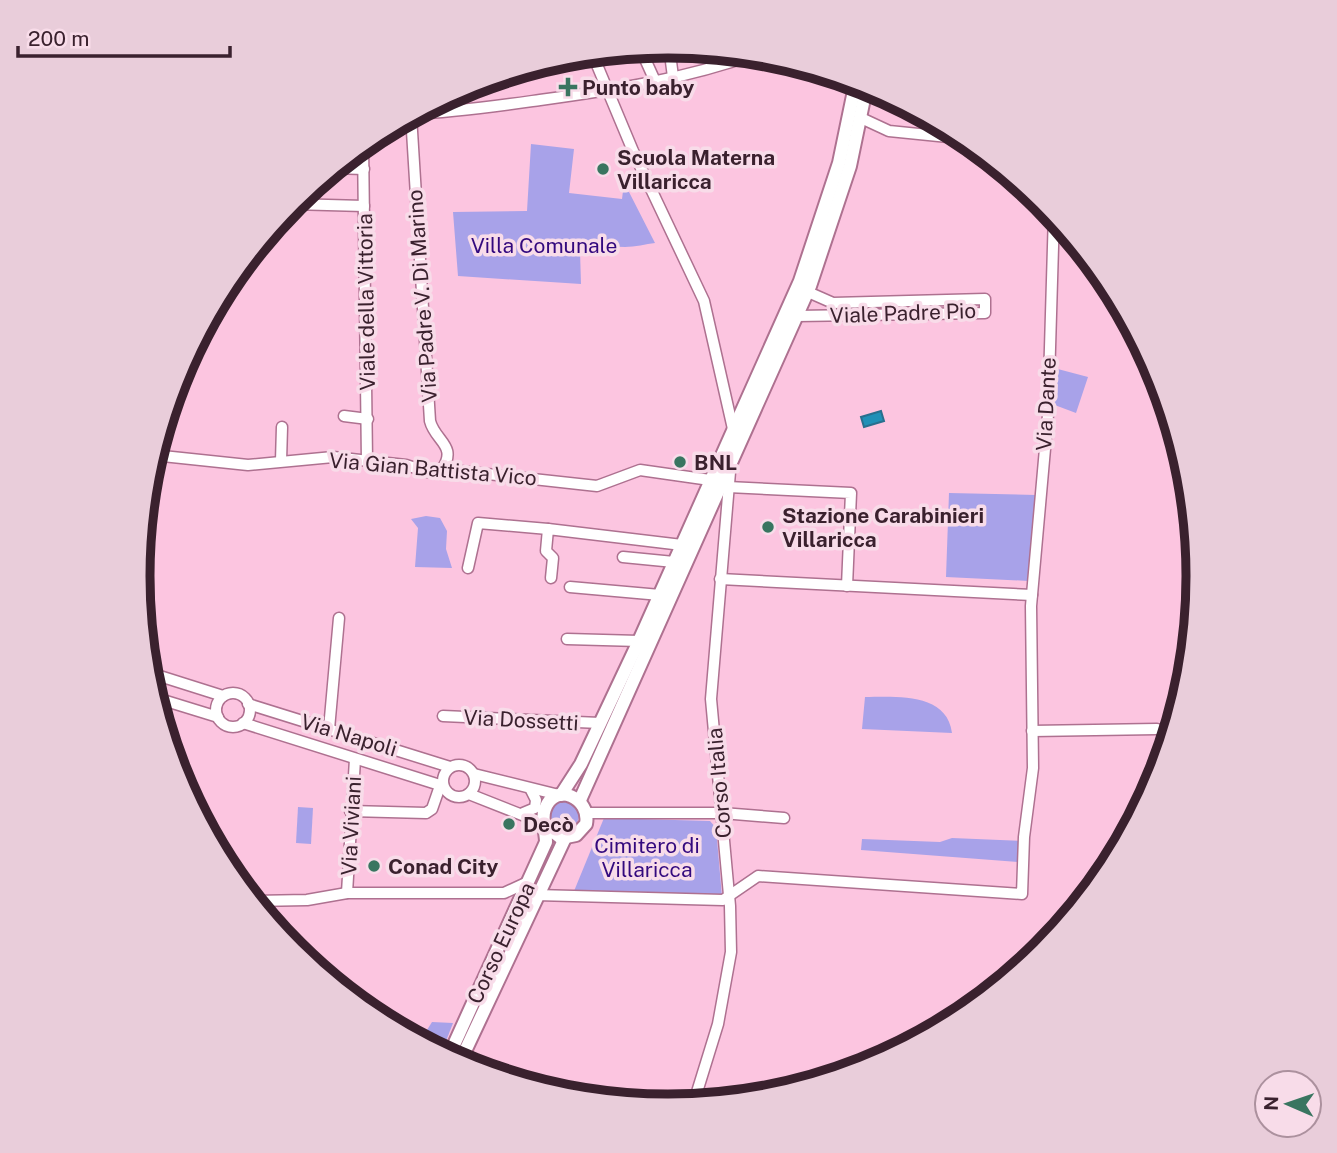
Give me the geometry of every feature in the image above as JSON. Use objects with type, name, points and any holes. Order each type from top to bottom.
[{"type":"main road","points":[[580,800],[711,505],[730,450],[733,429],[800,281],[824,216],[853,92]]},
{"type":"main road","points":[[560,795],[580,800],[587,813],[582,831],[565,838],[554,835],[546,825],[545,808],[560,795],[581,764],[710,480],[730,450],[808,292],[835,217],[865,96]]},
{"type":"main road","name":"Corso Europa","points":[[453,1048],[546,842],[546,825]]},
{"type":"main road","name":"Corso Europa","points":[[464,1053],[565,838]]},
{"type":"street","points":[[671,58],[673,77]]},
{"type":"street","points":[[645,59],[655,81]]},
{"type":"street","points":[[434,114],[463,112],[606,91],[733,62]]},
{"type":"street","points":[[596,63],[606,91],[704,302],[733,429]]},
{"type":"street","points":[[861,118],[888,131],[942,136]]},
{"type":"street","name":"Via Padre V. Di Marino","points":[[413,125],[430,421],[433,432],[446,443],[448,450],[447,462],[442,469]]},
{"type":"street","name":"Viale della Vittoria","points":[[363,157],[367,461]]},
{"type":"street","points":[[348,169],[363,169]]},
{"type":"street","points":[[308,204],[364,206]]},
{"type":"street","name":"Via Dante","points":[[729,898],[758,876],[1022,894],[1024,837],[1033,768],[1032,595],[1048,415],[1054,229]]},
{"type":"street","name":"Viale Padre Pio","points":[[797,316],[985,313],[985,299],[833,303],[808,292]]},
{"type":"street","points":[[726,389],[739,398],[750,393]]},
{"type":"street","points":[[344,416],[368,419]]},
{"type":"street","points":[[281,461],[282,427]]},
{"type":"street","name":"Corso Italia","points":[[696,1094],[724,995],[731,951],[729,898],[711,699],[730,450]]},
{"type":"street","name":"Via Gian Battista Vico","points":[[164,456],[248,465],[333,457],[405,465],[428,472],[442,469],[597,486],[640,470],[710,480]]},
{"type":"street","points":[[728,487],[851,493],[847,586]]},
{"type":"street","points":[[711,505],[726,509]]},
{"type":"street","points":[[468,568],[469,553],[477,536],[478,523],[682,545]]},
{"type":"street","points":[[548,529],[546,551],[553,558],[551,578]]},
{"type":"street","points":[[623,557],[674,562]]},
{"type":"street","points":[[720,579],[1032,595]]},
{"type":"street","points":[[570,587],[660,595]]},
{"type":"street","points":[[329,729],[339,618]]},
{"type":"street","points":[[567,639],[639,641]]},
{"type":"street","points":[[160,676],[223,696],[237,694],[248,704],[249,714],[243,723],[229,726],[218,717],[165,701]]},
{"type":"street","points":[[218,717],[217,704],[223,696]]},
{"type":"street","name":"Via Napoli","points":[[248,704],[450,767]]},
{"type":"street","name":"Via Dossetti","points":[[443,716],[600,723]]},
{"type":"street","name":"Via Napoli","points":[[243,723],[441,786]]},
{"type":"street","points":[[1032,731],[1157,729]]},
{"type":"street","name":"Via Viviani","points":[[347,894],[355,759]]},
{"type":"street","points":[[350,811],[426,813],[432,809],[444,773],[450,767],[464,765],[474,774],[560,795]]},
{"type":"street","points":[[470,794],[474,787],[474,774]]},
{"type":"street","points":[[441,786],[452,796],[470,794],[523,813],[546,825]]},
{"type":"street","points":[[523,813],[535,808],[536,800],[531,790]]},
{"type":"street","points":[[587,813],[722,813],[784,818]]},
{"type":"street","points":[[264,901],[307,900],[347,894],[504,893],[529,882]]},
{"type":"street","points":[[504,893],[517,907]]},
{"type":"street","points":[[536,895],[729,898]]},
{"type":"green space","name":"Villa Comunale","points":[[531,144],[574,149],[569,193],[622,199],[623,191],[629,192],[655,243],[633,247],[596,244],[585,247],[580,251],[581,284],[458,276],[453,212],[527,211]]},
{"type":"green space","points":[[1054,368],[1088,377],[1076,413],[1052,404]]},
{"type":"green space","points":[[949,493],[1036,495],[1029,581],[946,577]]},
{"type":"green space","points":[[426,516],[440,518],[447,531],[446,549],[452,568],[415,567],[418,528],[411,519]]},
{"type":"green space","points":[[865,697],[904,698],[930,704],[941,710],[952,733],[862,729]]},
{"type":"green space","points":[[565,801],[575,805],[579,815],[575,825],[565,829],[555,825],[551,815],[555,805]]},
{"type":"green space","points":[[298,807],[313,808],[311,844],[296,843]]},
{"type":"green space","name":"Cimitero di Villaricca","points":[[604,818],[710,821],[716,828],[722,897],[572,896]]},
{"type":"green space","points":[[952,838],[1021,841],[1018,862],[861,850],[862,839],[940,842]]},
{"type":"green space","points":[[432,1022],[453,1023],[445,1045],[427,1036]]},
{"type":"water","points":[[881,411],[884,421],[864,427],[861,417]]},
{"type":"place","name":"Punto baby","points":[[568,87]]},
{"type":"place","name":"Scuola Materna Villaricca","points":[[603,169]]},
{"type":"place","name":"BNL","points":[[680,462]]},
{"type":"place","name":"Stazione Carabinieri Villaricca","points":[[768,527]]},
{"type":"place","name":"Decò","points":[[509,824]]},
{"type":"place","name":"Conad City","points":[[374,866]]}]
